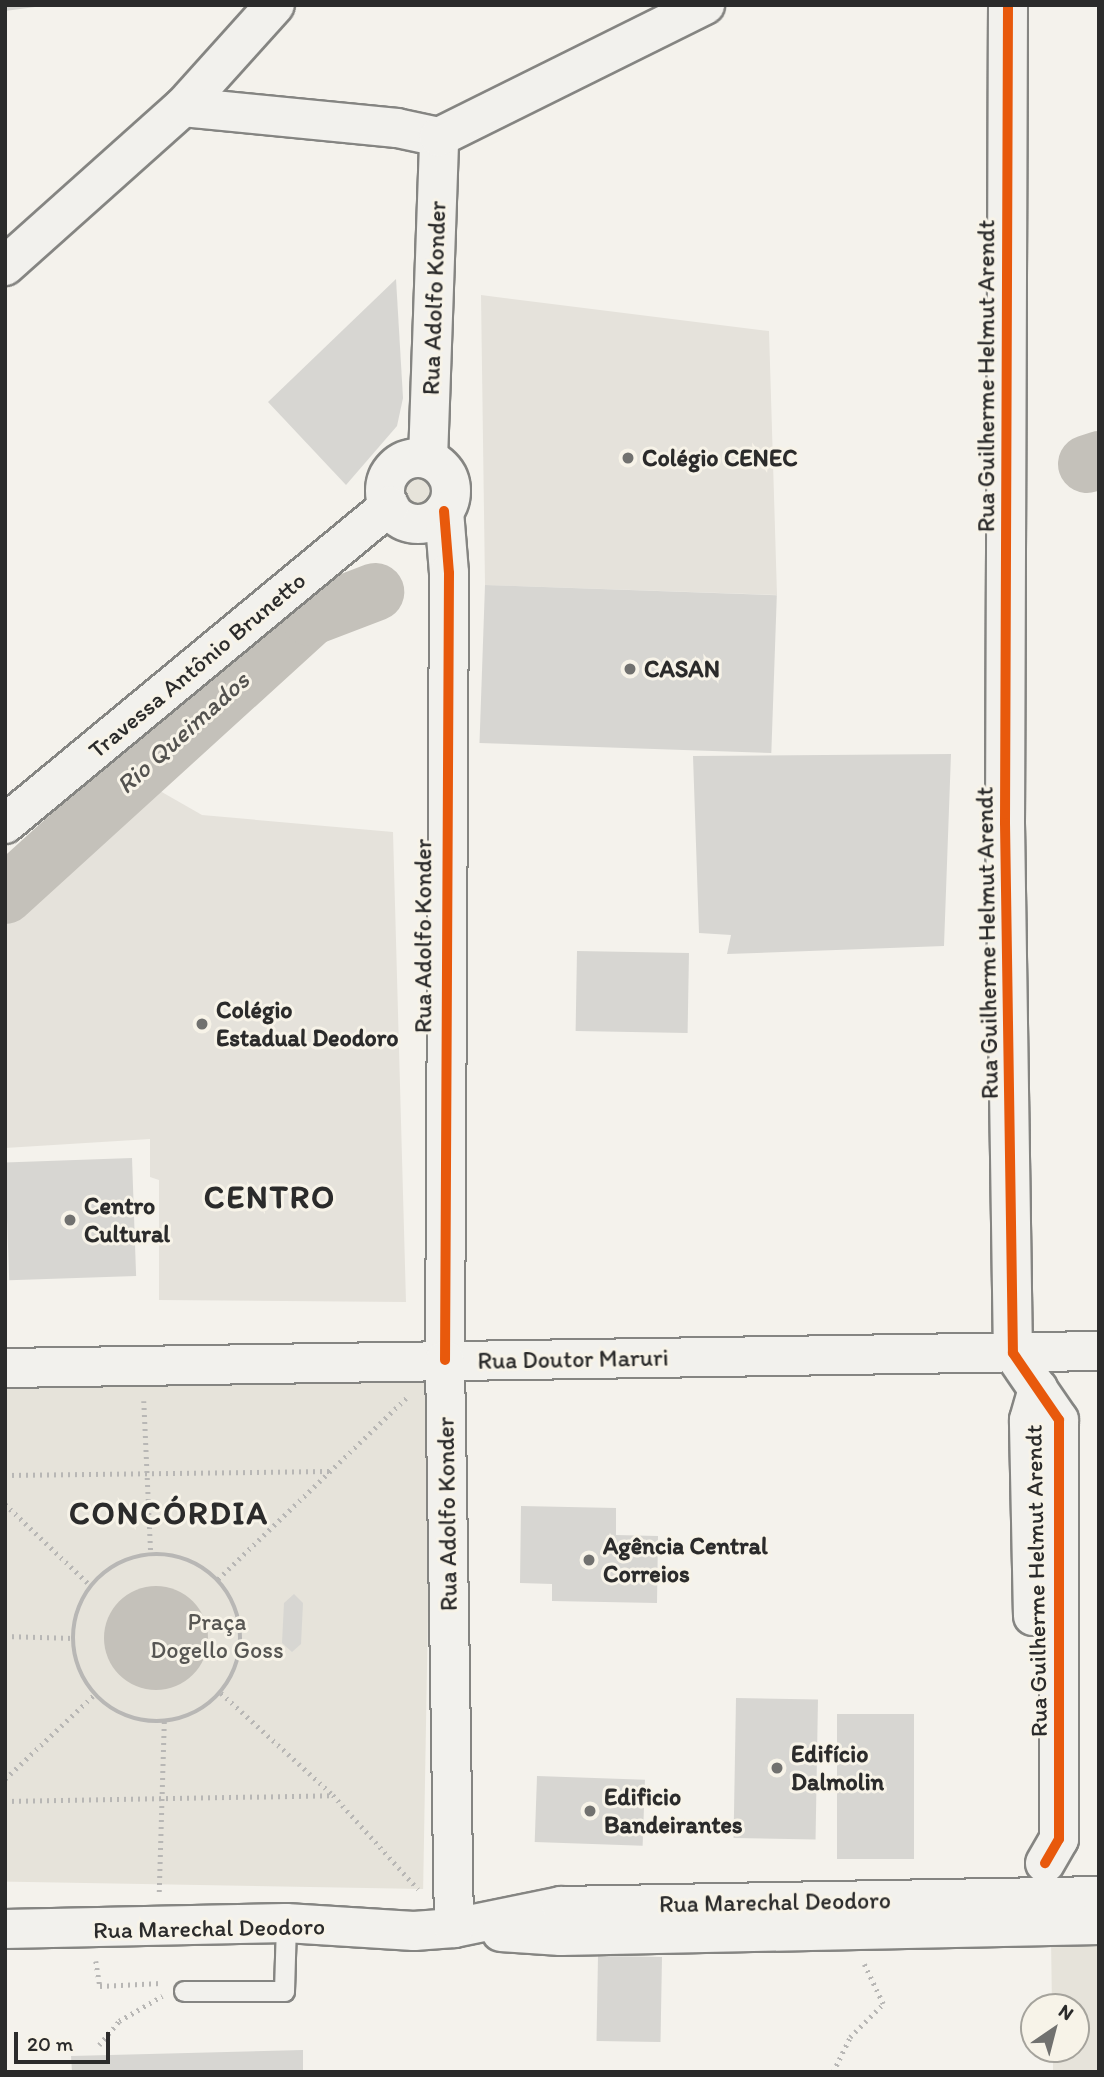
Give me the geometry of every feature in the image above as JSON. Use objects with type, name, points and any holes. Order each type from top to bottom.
[{"type":"street","points":[[5,266],[183,107],[275,5]]},
{"type":"street","points":[[183,107],[397,128],[439,137],[705,5]]},
{"type":"street","name":"Rua Guilherme Helmut Arendt","points":[[1008,5],[1005,823],[1013,1353],[1038,1388],[1029,1420],[1038,1842],[1045,1895]]},
{"type":"street","name":"Rua Adolfo Konder","points":[[428,459],[439,137]]},
{"type":"street","points":[[398,514],[427,523],[444,511],[450,502],[450,482],[438,464],[428,459],[407,460],[389,474],[385,484],[398,514],[448,565]]},
{"type":"street","name":"Rua Adolfo Konder","points":[[444,511],[448,565],[443,965],[445,1360],[454,1928]]},
{"type":"street","name":"Travessa Antônio Brunetto","points":[[5,824],[398,514]]},
{"type":"street","name":"Rua Doutor Maruri","points":[[5,1368],[1099,1351]]},
{"type":"street","name":"Rua Marechal Deodoro","points":[[454,1928],[561,1936],[819,1931],[1045,1895],[1099,1925]]},
{"type":"street","name":"Rua Marechal Deodoro","points":[[5,1929],[286,1923],[414,1931],[454,1928],[561,1906],[1099,1896]]},
{"type":"lane","points":[[184,1991],[284,1991],[286,1923]]},
{"type":"path","points":[[218,1579],[445,1360]]},
{"type":"path","points":[[141,1366],[149,1471],[151,1554]]},
{"type":"path","points":[[5,1475],[149,1471],[329,1471]]},
{"type":"path","points":[[5,1504],[91,1586]]},
{"type":"path","points":[[151,1554],[187,1560],[218,1579],[233,1600],[241,1636],[234,1672],[221,1693],[195,1712],[164,1721],[126,1716],[95,1694],[76,1658],[73,1638],[81,1601],[108,1569],[151,1554]]},
{"type":"path","points":[[5,1636],[73,1638]]},
{"type":"path","points":[[221,1693],[333,1796],[454,1928]]},
{"type":"path","points":[[5,1779],[95,1694]]},
{"type":"path","points":[[158,1926],[164,1721]]},
{"type":"path","points":[[5,1801],[333,1796]]},
{"type":"path","points":[[90,1929],[100,1986],[160,1983],[184,1991]]},
{"type":"path","points":[[819,1931],[860,1956],[883,2004],[850,2037],[833,2072]]},
{"type":"path","points":[[99,2045],[136,2008],[184,1991]]},
{"type":"shaded area","name":"Colégio CENEC","points":[[481,295],[769,331],[777,595],[485,585]]},
{"type":"shaded area","name":"Colégio Estadual Deodoro","points":[[146,783],[202,815],[393,832],[406,1302],[159,1300],[159,1180],[150,1177],[150,1139],[5,1148],[5,909]]},
{"type":"shaded area","points":[[156,1586],[176,1590],[193,1601],[204,1618],[208,1638],[204,1658],[193,1675],[176,1686],[156,1690],[136,1686],[119,1675],[108,1658],[104,1638],[108,1618],[119,1601],[136,1590]]},
{"type":"green space","points":[[419,463],[438,471],[446,490],[438,509],[419,517],[400,509],[392,490],[400,471]]},
{"type":"green space","name":"Praça Dogello Goss","points":[[5,1374],[432,1381],[423,1889],[5,1882]]},
{"type":"green space","points":[[1099,1938],[1099,2072],[1053,2072],[1053,2063],[1090,2063],[1090,1993],[1052,1993],[1051,1939]]},
{"type":"building","points":[[5,5],[35,5],[35,7],[5,11]]},
{"type":"building","points":[[396,279],[403,398],[397,426],[346,485],[268,402]]},
{"type":"building","name":"CASAN","points":[[485,585],[777,595],[771,753],[479,743]]},
{"type":"building","points":[[951,754],[944,946],[727,954],[731,935],[699,933],[693,756]]},
{"type":"building","points":[[577,951],[689,953],[688,1033],[576,1031]]},
{"type":"building","name":"Centro Cultural","points":[[132,1158],[136,1276],[9,1280],[5,1162]]},
{"type":"building","name":"Agência Central Correios","points":[[521,1506],[616,1508],[616,1535],[658,1536],[657,1603],[552,1601],[552,1584],[520,1583]]},
{"type":"building","points":[[294,1594],[303,1603],[301,1644],[292,1652],[282,1643],[284,1603]]},
{"type":"building","name":"Edifício Dalmolin","points":[[736,1698],[818,1699],[816,1839],[734,1838]]},
{"type":"building","points":[[837,1714],[914,1714],[914,1859],[837,1859]]},
{"type":"building","name":"Edificio Bandeirantes","points":[[537,1776],[645,1780],[643,1846],[535,1842]]},
{"type":"building","points":[[598,1956],[662,1957],[661,2042],[597,2041]]},
{"type":"building","points":[[303,2050],[303,2072],[72,2072],[71,2056]]},
{"type":"waterway","name":"Rio Queimados","points":[[1087,464],[1099,460]]},
{"type":"waterway","name":"Rio Queimados","points":[[5,895],[310,617],[375,592]]},
{"type":"cycle path","points":[[1008,5],[1005,823],[1013,1353],[1059,1420],[1059,1839],[1045,1863]]},
{"type":"cycle path","points":[[444,511],[449,573],[445,1360]]},
{"type":"place","name":"Colégio CENEC","points":[[628,458]]},
{"type":"place","name":"CASAN","points":[[630,669]]},
{"type":"place","name":"Colégio Estadual Deodoro","points":[[202,1024]]},
{"type":"place","name":"Centro Cultural","points":[[70,1220]]},
{"type":"place","name":"Agência Central Correios","points":[[589,1560]]},
{"type":"place","name":"Edifício Dalmolin","points":[[777,1768]]},
{"type":"place","name":"Edificio Bandeirantes","points":[[590,1811]]},
{"type":"district","name":"CENTRO","points":[[270,1197]]},
{"type":"district","name":"CONCÓRDIA","points":[[169,1513]]}]
